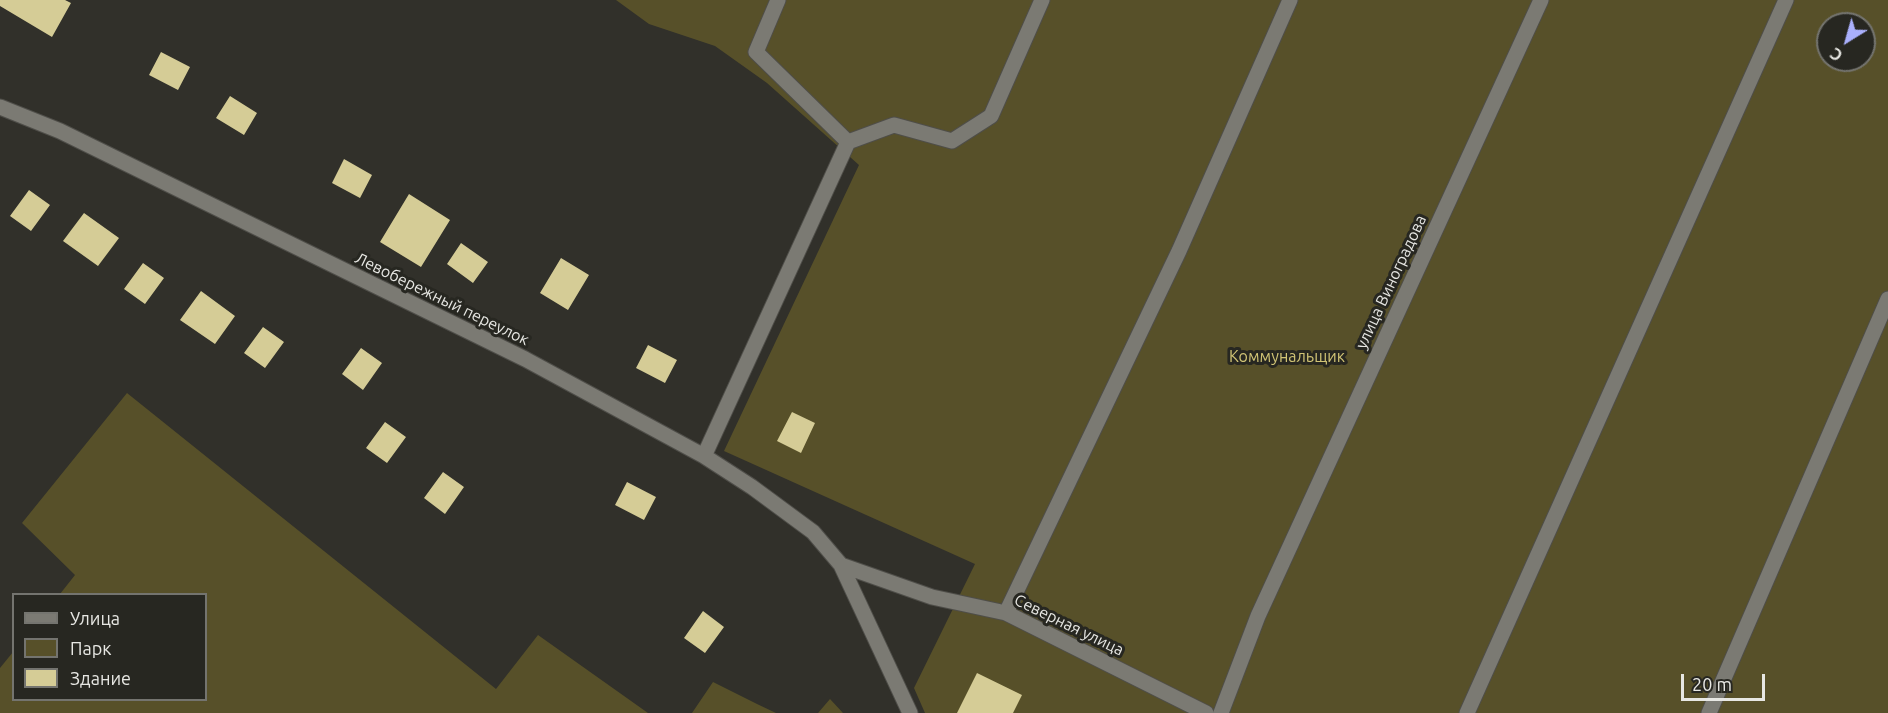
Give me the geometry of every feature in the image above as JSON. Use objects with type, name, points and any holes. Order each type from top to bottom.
[{"type":"street","points":[[778,0],[756,52],[848,142]]},
{"type":"street","points":[[704,456],[848,142],[894,126],[952,141],[991,116],[1042,0]]},
{"type":"street","points":[[1006,613],[1179,250],[1290,0]]},
{"type":"street","name":"улица Виноградова","points":[[1221,713],[1258,616],[1541,0]]},
{"type":"street","points":[[1467,713],[1786,0]]},
{"type":"street","name":"Левобережный переулок","points":[[0,107],[60,131],[503,349],[704,456],[752,487],[813,532],[841,566],[910,713]]},
{"type":"street","points":[[1709,713],[1888,298]]},
{"type":"street","name":"Северная улица","points":[[841,566],[932,597],[1006,613],[1206,713]]},
{"type":"green space","name":"Коммунальщик","points":[[616,0],[1888,0],[1888,713],[925,713],[914,688],[975,564],[724,451],[859,165],[767,83],[715,46],[649,24]]},
{"type":"green space","points":[[127,393],[496,689],[538,635],[648,713],[0,713],[0,668],[12,653],[12,701],[207,701],[207,593],[61,593],[75,575],[22,523]]},
{"type":"green space","points":[[713,682],[757,704],[776,713],[692,713]]},
{"type":"green space","points":[[830,699],[843,713],[818,713]]},
{"type":"building","points":[[0,0],[65,0],[71,3],[52,37],[0,6]]},
{"type":"building","points":[[161,52],[190,67],[178,90],[149,75]]},
{"type":"building","points":[[230,96],[257,113],[244,135],[216,118]]},
{"type":"building","points":[[344,159],[372,175],[360,198],[332,183]]},
{"type":"building","points":[[29,190],[50,205],[31,231],[10,216]]},
{"type":"building","points":[[409,194],[450,220],[421,267],[380,242]]},
{"type":"building","points":[[84,213],[119,238],[98,266],[63,241]]},
{"type":"building","points":[[461,243],[488,262],[473,283],[447,264]]},
{"type":"building","points":[[561,258],[589,275],[568,310],[540,293]]},
{"type":"building","points":[[143,263],[164,278],[145,304],[124,289]]},
{"type":"building","points":[[201,291],[235,316],[215,344],[180,320]]},
{"type":"building","points":[[263,327],[284,342],[265,368],[244,353]]},
{"type":"building","points":[[648,345],[677,360],[665,383],[636,368]]},
{"type":"building","points":[[361,348],[382,363],[363,390],[342,374]]},
{"type":"building","points":[[792,412],[815,423],[801,453],[777,441]]},
{"type":"building","points":[[385,422],[406,437],[387,463],[366,448]]},
{"type":"building","points":[[443,472],[464,487],[445,514],[424,498]]},
{"type":"building","points":[[627,482],[656,497],[644,520],[615,505]]},
{"type":"building","points":[[703,611],[724,627],[705,653],[684,638]]},
{"type":"building","points":[[977,673],[1022,695],[1013,713],[957,713]]}]
